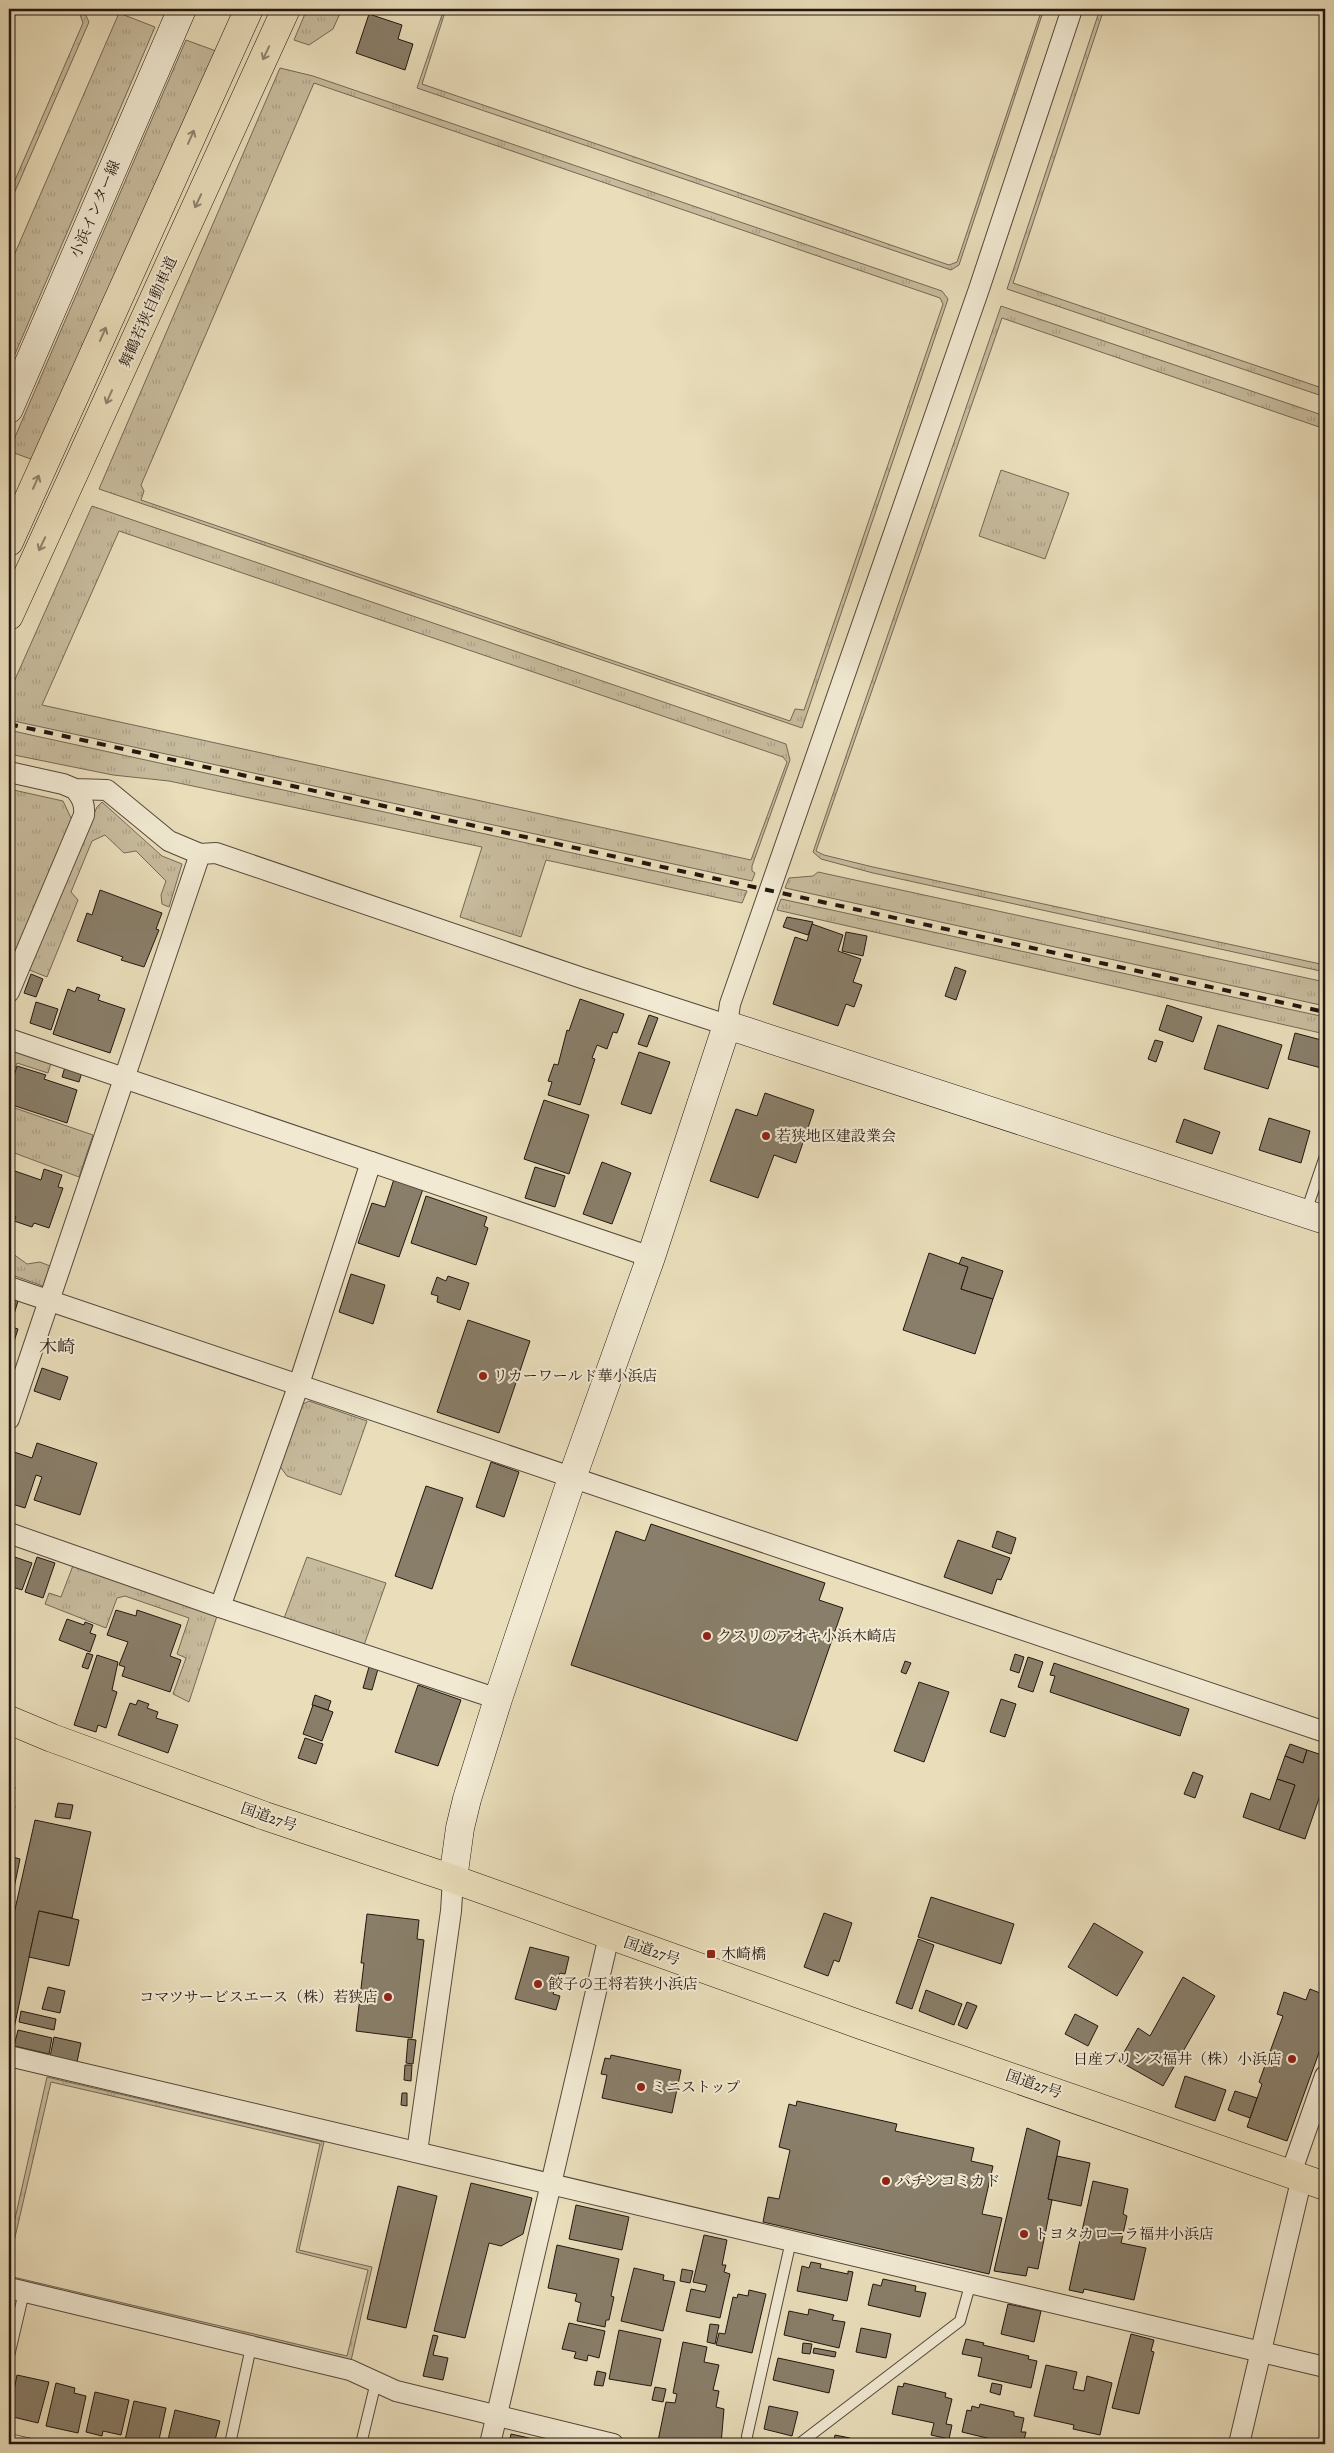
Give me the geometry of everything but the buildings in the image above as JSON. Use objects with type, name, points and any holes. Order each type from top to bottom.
[{"type":"highway","points":[[9,542],[249,9]]},
{"type":"highway","name":"舞鶴若狭自動車道","points":[[9,616],[286,9]]},
{"type":"highway","name":"国道27号","points":[[9,1720],[52,1738],[265,1816],[453,1879],[609,1936],[1306,2179]]},
{"type":"street","name":"小浜インター線","points":[[9,409],[182,9]]},
{"type":"street","points":[[417,2152],[451,1912],[453,1879],[460,1828],[467,1799],[498,1699],[572,1478],[651,1257],[727,1025],[730,1004],[976,298],[1072,9]]},
{"type":"street","points":[[9,772],[63,784],[75,789],[107,790],[169,841],[200,854],[216,853],[573,975],[1315,1216]]},
{"type":"street","points":[[9,992],[84,815],[85,806],[82,797],[75,789]]},
{"type":"street","points":[[9,1419],[200,854]]},
{"type":"street","points":[[9,1038],[651,1257]]},
{"type":"street","points":[[220,1607],[298,1384],[371,1162]]},
{"type":"street","points":[[9,1287],[1325,1732]]},
{"type":"street","points":[[9,1533],[220,1607],[498,1699]]},
{"type":"street","points":[[490,2444],[609,1936]]},
{"type":"street","points":[[9,2056],[1325,2367]]},
{"type":"street","points":[[1239,2444],[1260,2352],[1306,2179],[1325,2076]]},
{"type":"street","points":[[16,2290],[350,2370],[396,2391],[613,2444]]},
{"type":"lane","points":[[1315,1216],[1325,1156]]},
{"type":"lane","points":[[748,2444],[747,2436],[791,2241]]},
{"type":"lane","points":[[799,2444],[960,2320],[971,2282]]},
{"type":"lane","points":[[9,2356],[16,2290]]},
{"type":"lane","points":[[230,2444],[251,2347]]},
{"type":"lane","points":[[361,2444],[376,2382]]},
{"type":"lane","points":[[9,2439],[31,2444]]},
{"type":"green space","points":[[78,9],[83,9],[89,22],[9,205],[9,194],[83,23]]},
{"type":"green space","points":[[307,9],[342,9],[333,29],[309,45],[294,40]]},
{"type":"green space","points":[[444,9],[446,9],[422,84],[949,265],[957,262],[1042,9],[1044,9],[959,265],[951,270],[417,88]]},
{"type":"green space","points":[[1100,9],[1104,9],[1013,283],[1325,389],[1325,397],[1007,289]]},
{"type":"green space","points":[[119,13],[155,27],[9,368],[9,267]]},
{"type":"green space","points":[[186,40],[216,51],[36,461],[9,451]]},
{"type":"green space","points":[[280,68],[313,76],[942,291],[948,299],[802,728],[99,489]],"holes":[[[314,83],[940,298],[943,304],[804,710],[795,709],[790,721],[141,500],[144,491],[141,485]]]},
{"type":"green space","points":[[1001,306],[1325,416],[1325,429],[1002,318],[816,851],[824,855],[873,867],[1325,965],[1325,972],[873,873],[821,859],[813,852]]},
{"type":"green space","points":[[1001,470],[1069,493],[1045,559],[979,536]]},
{"type":"green space","points":[[92,506],[786,744],[790,760],[752,866],[752,871],[755,873],[752,881],[9,720],[9,693]],"holes":[[[119,531],[783,757],[787,762],[751,860],[42,705]]]},
{"type":"green space","points":[[9,730],[747,891],[742,903],[546,860],[521,937],[460,917],[482,847],[169,781],[113,775],[9,754]]},
{"type":"green space","points":[[9,789],[63,801],[72,820],[9,968]]},
{"type":"green space","points":[[102,802],[162,856],[182,864],[169,907],[162,904],[161,895],[166,881],[136,851],[124,853],[105,835],[92,841],[71,892],[78,900],[47,977],[27,969],[97,807]]},
{"type":"green space","points":[[818,872],[1325,982],[1325,1006],[785,888],[789,878],[813,876]]},
{"type":"green space","points":[[781,899],[1325,1017],[1325,1034],[777,910]]},
{"type":"green space","points":[[9,1048],[51,1063],[48,1073],[17,1063],[9,1084]]},
{"type":"green space","points":[[9,1106],[93,1135],[79,1177],[9,1151]]},
{"type":"green space","points":[[9,1251],[27,1264],[40,1262],[50,1266],[43,1286],[9,1274]]},
{"type":"green space","points":[[309,1401],[367,1421],[341,1495],[287,1476],[279,1465],[301,1405]]},
{"type":"green space","points":[[307,1557],[386,1583],[363,1648],[283,1621]]},
{"type":"green space","points":[[74,1563],[218,1613],[189,1702],[173,1694],[186,1658],[177,1654],[189,1618],[125,1596],[117,1598],[106,1628],[45,1604],[49,1593],[61,1597]]},
{"type":"green space","points":[[47,2077],[324,2142],[299,2250],[372,2267],[351,2361],[9,2281],[9,2276],[347,2356],[368,2270],[296,2252],[320,2144],[51,2082],[9,2263],[9,2245]]},
{"type":"railway","points":[[9,724],[1325,1012]]},
{"type":"place","name":"若狭地区建設業会","points":[[766,1136]]},
{"type":"place","name":"リカーワールド華小浜店","points":[[483,1376]]},
{"type":"place","name":"クスリのアオキ小浜木崎店","points":[[707,1636]]},
{"type":"place","name":"木崎橋","points":[[711,1954]]},
{"type":"place","name":"餃子の王将若狭小浜店","points":[[538,1984]]},
{"type":"place","name":"コマツサービスエース（株）若狭店","points":[[388,1997]]},
{"type":"place","name":"日産プリンス福井（株）小浜店","points":[[1292,2059]]},
{"type":"place","name":"ミニストップ","points":[[641,2087]]},
{"type":"place","name":"パチンコミカド","points":[[886,2181]]},
{"type":"place","name":"トヨタカローラ福井小浜店","points":[[1024,2234]]},
{"type":"district","name":"木崎","points":[[57,1347]]}]
